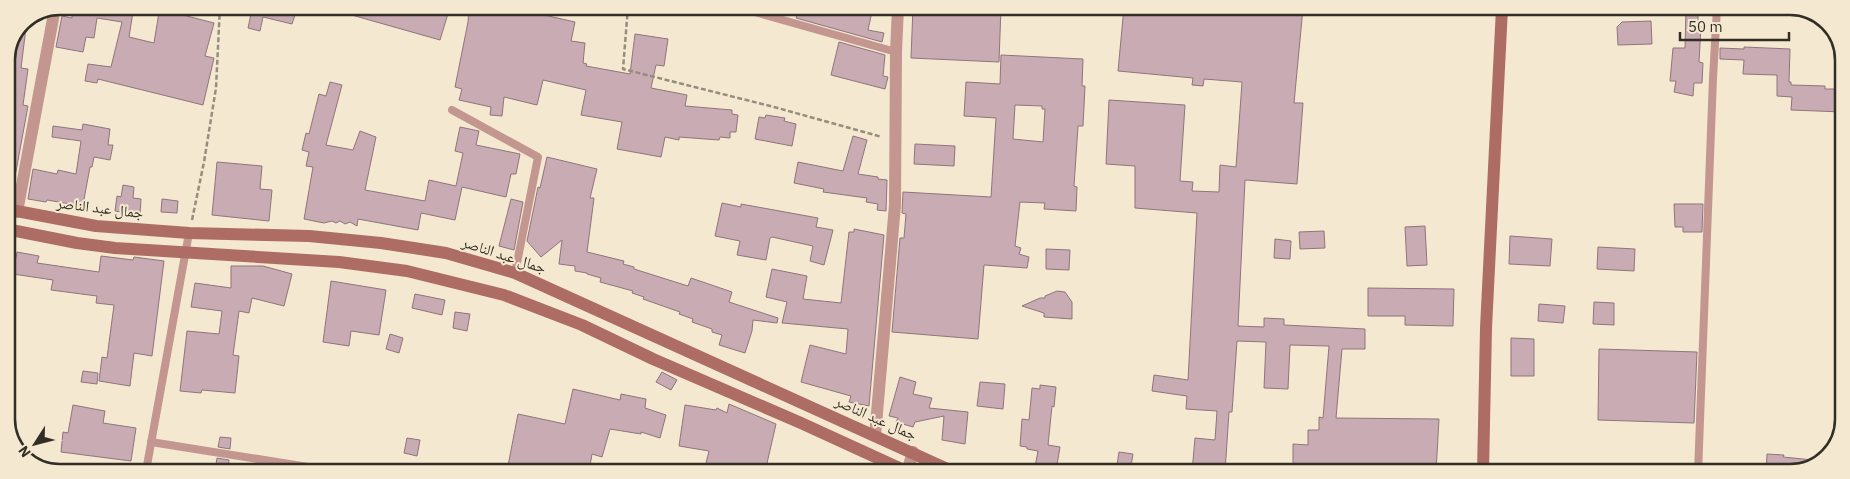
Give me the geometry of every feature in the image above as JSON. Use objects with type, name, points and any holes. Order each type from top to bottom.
[{"type":"main road","points":[[1482,464],[1486,328],[1502,15]]},
{"type":"main road","name":"جمال عبد الناصر","points":[[15,212],[96,226],[189,233],[309,236],[381,243],[446,253],[515,273],[937,464]]},
{"type":"main road","points":[[15,231],[77,243],[185,253],[339,262],[407,270],[504,295],[582,325],[653,359],[890,464]]},
{"type":"street","points":[[874,436],[895,205],[898,15]]},
{"type":"street","points":[[15,197],[53,16]]},
{"type":"street","points":[[910,464],[912,452]]},
{"type":"lane","points":[[765,15],[896,52]]},
{"type":"lane","points":[[1698,464],[1712,78],[1716,15]]},
{"type":"lane","points":[[452,110],[538,156],[515,273]]},
{"type":"lane","points":[[147,464],[189,233]]},
{"type":"lane","points":[[151,442],[289,464]]},
{"type":"path","points":[[189,233],[204,162],[216,88],[220,15]]},
{"type":"path","points":[[627,15],[623,69],[774,107],[897,141]]},
{"type":"building","points":[[72,15],[133,15],[129,37],[154,43],[159,15],[183,15],[214,23],[205,56],[214,58],[203,105],[98,79],[97,83],[85,81],[88,64],[111,67],[122,22],[97,18],[94,38],[86,37],[83,52],[56,47],[62,16],[72,18]]},
{"type":"building","points":[[251,15],[295,15],[292,24],[263,17],[260,31],[248,28]]},
{"type":"building","points":[[352,15],[448,15],[440,40]]},
{"type":"building","points":[[468,15],[544,15],[575,22],[571,41],[585,43],[583,63],[587,64],[586,66],[630,74],[635,34],[668,39],[664,66],[656,65],[651,88],[687,95],[685,106],[732,110],[732,114],[738,115],[736,132],[730,132],[730,138],[720,137],[719,140],[679,137],[679,140],[665,137],[661,157],[617,149],[622,122],[581,115],[586,90],[543,80],[537,105],[504,97],[502,116],[490,115],[491,107],[459,100],[462,89],[455,87]]},
{"type":"building","points":[[797,15],[871,15],[868,30],[884,33],[882,42],[796,18]]},
{"type":"building","points":[[913,15],[1001,15],[999,62],[911,58]]},
{"type":"building","points":[[1123,15],[1302,15],[1294,103],[1303,103],[1297,184],[1245,180],[1238,326],[1264,327],[1264,318],[1284,319],[1284,325],[1365,329],[1365,349],[1342,349],[1336,418],[1439,419],[1436,464],[1293,464],[1293,444],[1308,445],[1308,430],[1319,430],[1319,417],[1323,418],[1329,346],[1290,345],[1288,389],[1264,388],[1266,342],[1237,341],[1232,412],[1229,412],[1226,464],[1193,464],[1195,438],[1215,440],[1217,411],[1186,409],[1187,396],[1152,391],[1154,375],[1188,380],[1197,213],[1135,208],[1135,166],[1106,164],[1109,100],[1185,105],[1180,181],[1193,182],[1192,191],[1219,192],[1220,165],[1236,167],[1242,82],[1204,79],[1203,86],[1192,85],[1193,78],[1118,71]]},
{"type":"building","points":[[1686,15],[1698,15],[1698,25],[1701,26],[1699,62],[1703,63],[1702,83],[1694,83],[1693,96],[1674,92],[1676,81],[1670,81],[1673,48],[1685,48]]},
{"type":"building","points":[[1651,21],[1652,44],[1618,45],[1617,27],[1622,22]]},
{"type":"building","points":[[26,31],[21,68],[28,69],[23,105],[28,106],[15,177],[15,60],[18,43]]},
{"type":"building","points":[[839,42],[885,55],[883,76],[888,77],[885,89],[831,75]]},
{"type":"building","points":[[1744,47],[1790,49],[1789,82],[1791,82],[1791,85],[1825,86],[1825,89],[1835,89],[1835,112],[1791,110],[1792,97],[1777,96],[1777,75],[1743,74],[1744,60],[1720,59],[1720,48],[1744,49]]},
{"type":"building","points":[[1001,55],[1083,59],[1082,86],[1085,86],[1083,126],[1078,126],[1074,186],[1077,187],[1076,211],[1044,209],[1045,203],[1020,202],[1015,246],[1021,248],[1019,254],[1029,257],[1027,268],[984,265],[978,339],[892,332],[900,238],[904,238],[906,214],[902,213],[903,192],[991,197],[996,118],[964,116],[966,82],[1000,84]],"holes":[[[1015,105],[1042,106],[1042,109],[1045,109],[1043,142],[1013,139]]]},
{"type":"building","points":[[330,82],[342,85],[326,145],[353,150],[360,131],[376,137],[365,190],[425,201],[429,180],[456,186],[463,153],[455,151],[460,127],[479,131],[476,145],[520,154],[516,174],[511,174],[506,197],[462,187],[455,220],[421,213],[418,230],[358,219],[357,226],[350,222],[345,224],[340,221],[324,223],[304,219],[313,167],[306,166],[309,152],[302,150],[306,133],[309,134],[319,94],[326,96]]},
{"type":"building","points":[[766,115],[785,118],[784,121],[796,124],[792,146],[755,139],[759,117],[765,118]]},
{"type":"building","points":[[83,124],[110,129],[108,145],[113,145],[110,160],[94,157],[92,167],[90,167],[82,210],[70,208],[70,204],[28,199],[33,169],[57,174],[58,170],[76,174],[81,141],[52,137],[53,126],[82,130]]},
{"type":"building","points":[[853,136],[867,140],[858,174],[887,180],[886,211],[877,210],[878,204],[866,202],[867,198],[823,192],[824,189],[794,183],[798,162],[843,171]]},
{"type":"building","points":[[915,144],[955,146],[954,166],[914,164]]},
{"type":"building","points":[[547,157],[597,169],[590,198],[594,198],[587,252],[624,261],[623,264],[634,267],[634,269],[688,286],[691,278],[732,292],[729,302],[778,318],[777,323],[753,320],[752,331],[745,353],[719,345],[722,335],[712,332],[712,329],[692,322],[693,319],[679,314],[680,312],[643,299],[644,297],[632,293],[633,291],[600,282],[601,278],[575,271],[575,266],[559,264],[562,240],[541,257],[527,241],[538,187],[540,188]]},
{"type":"building","points":[[217,162],[262,166],[260,189],[272,190],[269,221],[212,215]]},
{"type":"building","points":[[123,185],[134,187],[133,198],[141,199],[140,215],[115,211],[117,196],[121,197]]},
{"type":"building","points":[[162,199],[178,201],[177,213],[161,212]]},
{"type":"building","points":[[511,199],[523,202],[514,250],[499,246]]},
{"type":"building","points":[[722,203],[741,207],[741,204],[818,218],[816,227],[833,230],[824,265],[810,261],[813,246],[772,237],[770,238],[766,260],[737,255],[740,241],[715,236]]},
{"type":"building","points":[[1674,204],[1703,204],[1702,232],[1683,232],[1683,227],[1675,227]]},
{"type":"building","points":[[1425,226],[1427,265],[1407,266],[1405,227]]},
{"type":"building","points":[[854,229],[884,235],[869,406],[849,402],[851,396],[801,382],[810,345],[846,354],[848,329],[782,323],[787,302],[766,297],[772,269],[807,276],[803,299],[841,303],[849,232],[854,232]]},
{"type":"building","points":[[1324,231],[1325,248],[1300,249],[1299,232]]},
{"type":"building","points":[[1510,236],[1552,239],[1550,266],[1509,264]]},
{"type":"building","points":[[1275,239],[1291,241],[1290,259],[1274,258]]},
{"type":"building","points":[[1598,247],[1635,249],[1634,271],[1597,269]]},
{"type":"building","points":[[1046,249],[1070,250],[1069,270],[1046,269]]},
{"type":"building","points":[[17,252],[39,256],[37,263],[99,272],[101,256],[133,260],[134,257],[164,261],[152,356],[134,353],[130,386],[99,381],[102,357],[107,358],[114,305],[96,303],[97,296],[51,290],[53,280],[15,274]]},
{"type":"building","points":[[231,266],[263,266],[292,274],[284,306],[252,298],[249,313],[239,311],[233,355],[239,356],[235,393],[202,390],[201,393],[180,391],[187,331],[219,334],[222,311],[191,307],[195,283],[231,288]]},
{"type":"building","points":[[331,281],[386,290],[379,335],[351,331],[349,346],[323,342]]},
{"type":"building","points":[[1368,288],[1454,289],[1453,326],[1405,325],[1405,316],[1368,316]]},
{"type":"building","points":[[1057,291],[1065,292],[1072,302],[1072,319],[1044,317],[1044,313],[1022,306],[1040,298],[1045,298],[1045,296]]},
{"type":"building","points":[[415,294],[445,300],[442,315],[412,308]]},
{"type":"building","points":[[1594,302],[1614,303],[1614,325],[1593,324]]},
{"type":"building","points":[[1539,304],[1565,306],[1563,323],[1538,321]]},
{"type":"building","points":[[455,312],[470,314],[467,331],[453,328]]},
{"type":"building","points":[[390,334],[403,338],[399,353],[386,349]]},
{"type":"building","points":[[1511,338],[1534,339],[1534,376],[1511,376]]},
{"type":"building","points":[[1599,349],[1697,352],[1694,423],[1598,420]]},
{"type":"building","points":[[83,371],[98,373],[97,384],[81,382]]},
{"type":"building","points":[[662,372],[677,380],[671,390],[656,382]]},
{"type":"building","points":[[900,377],[916,382],[913,394],[932,398],[929,408],[968,412],[965,444],[942,440],[944,416],[915,422],[913,427],[896,422],[898,418],[889,416]]},
{"type":"building","points":[[980,382],[1005,384],[1003,409],[977,406]]},
{"type":"building","points":[[1040,385],[1056,387],[1048,445],[1060,447],[1057,464],[1036,464],[1038,451],[1020,446],[1022,419],[1029,420],[1032,388],[1040,389]]},
{"type":"building","points":[[573,389],[620,400],[621,394],[646,399],[645,408],[666,415],[660,438],[641,432],[641,434],[610,429],[602,457],[592,454],[590,464],[508,464],[518,414],[565,424]]},
{"type":"building","points":[[729,404],[776,424],[767,464],[706,464],[709,451],[679,446],[685,405],[716,410],[717,408],[727,413]]},
{"type":"building","points":[[73,405],[105,411],[103,423],[136,428],[131,461],[61,452],[63,432],[68,433]]},
{"type":"building","points":[[220,437],[231,438],[230,449],[218,447]]},
{"type":"building","points":[[407,438],[420,440],[417,456],[404,453]]},
{"type":"building","points":[[1119,452],[1133,454],[1131,464],[1117,464]]},
{"type":"building","points":[[1767,454],[1810,460],[1796,464],[1766,464]]},
{"type":"building","points":[[217,458],[229,460],[229,464],[216,464]]}]
